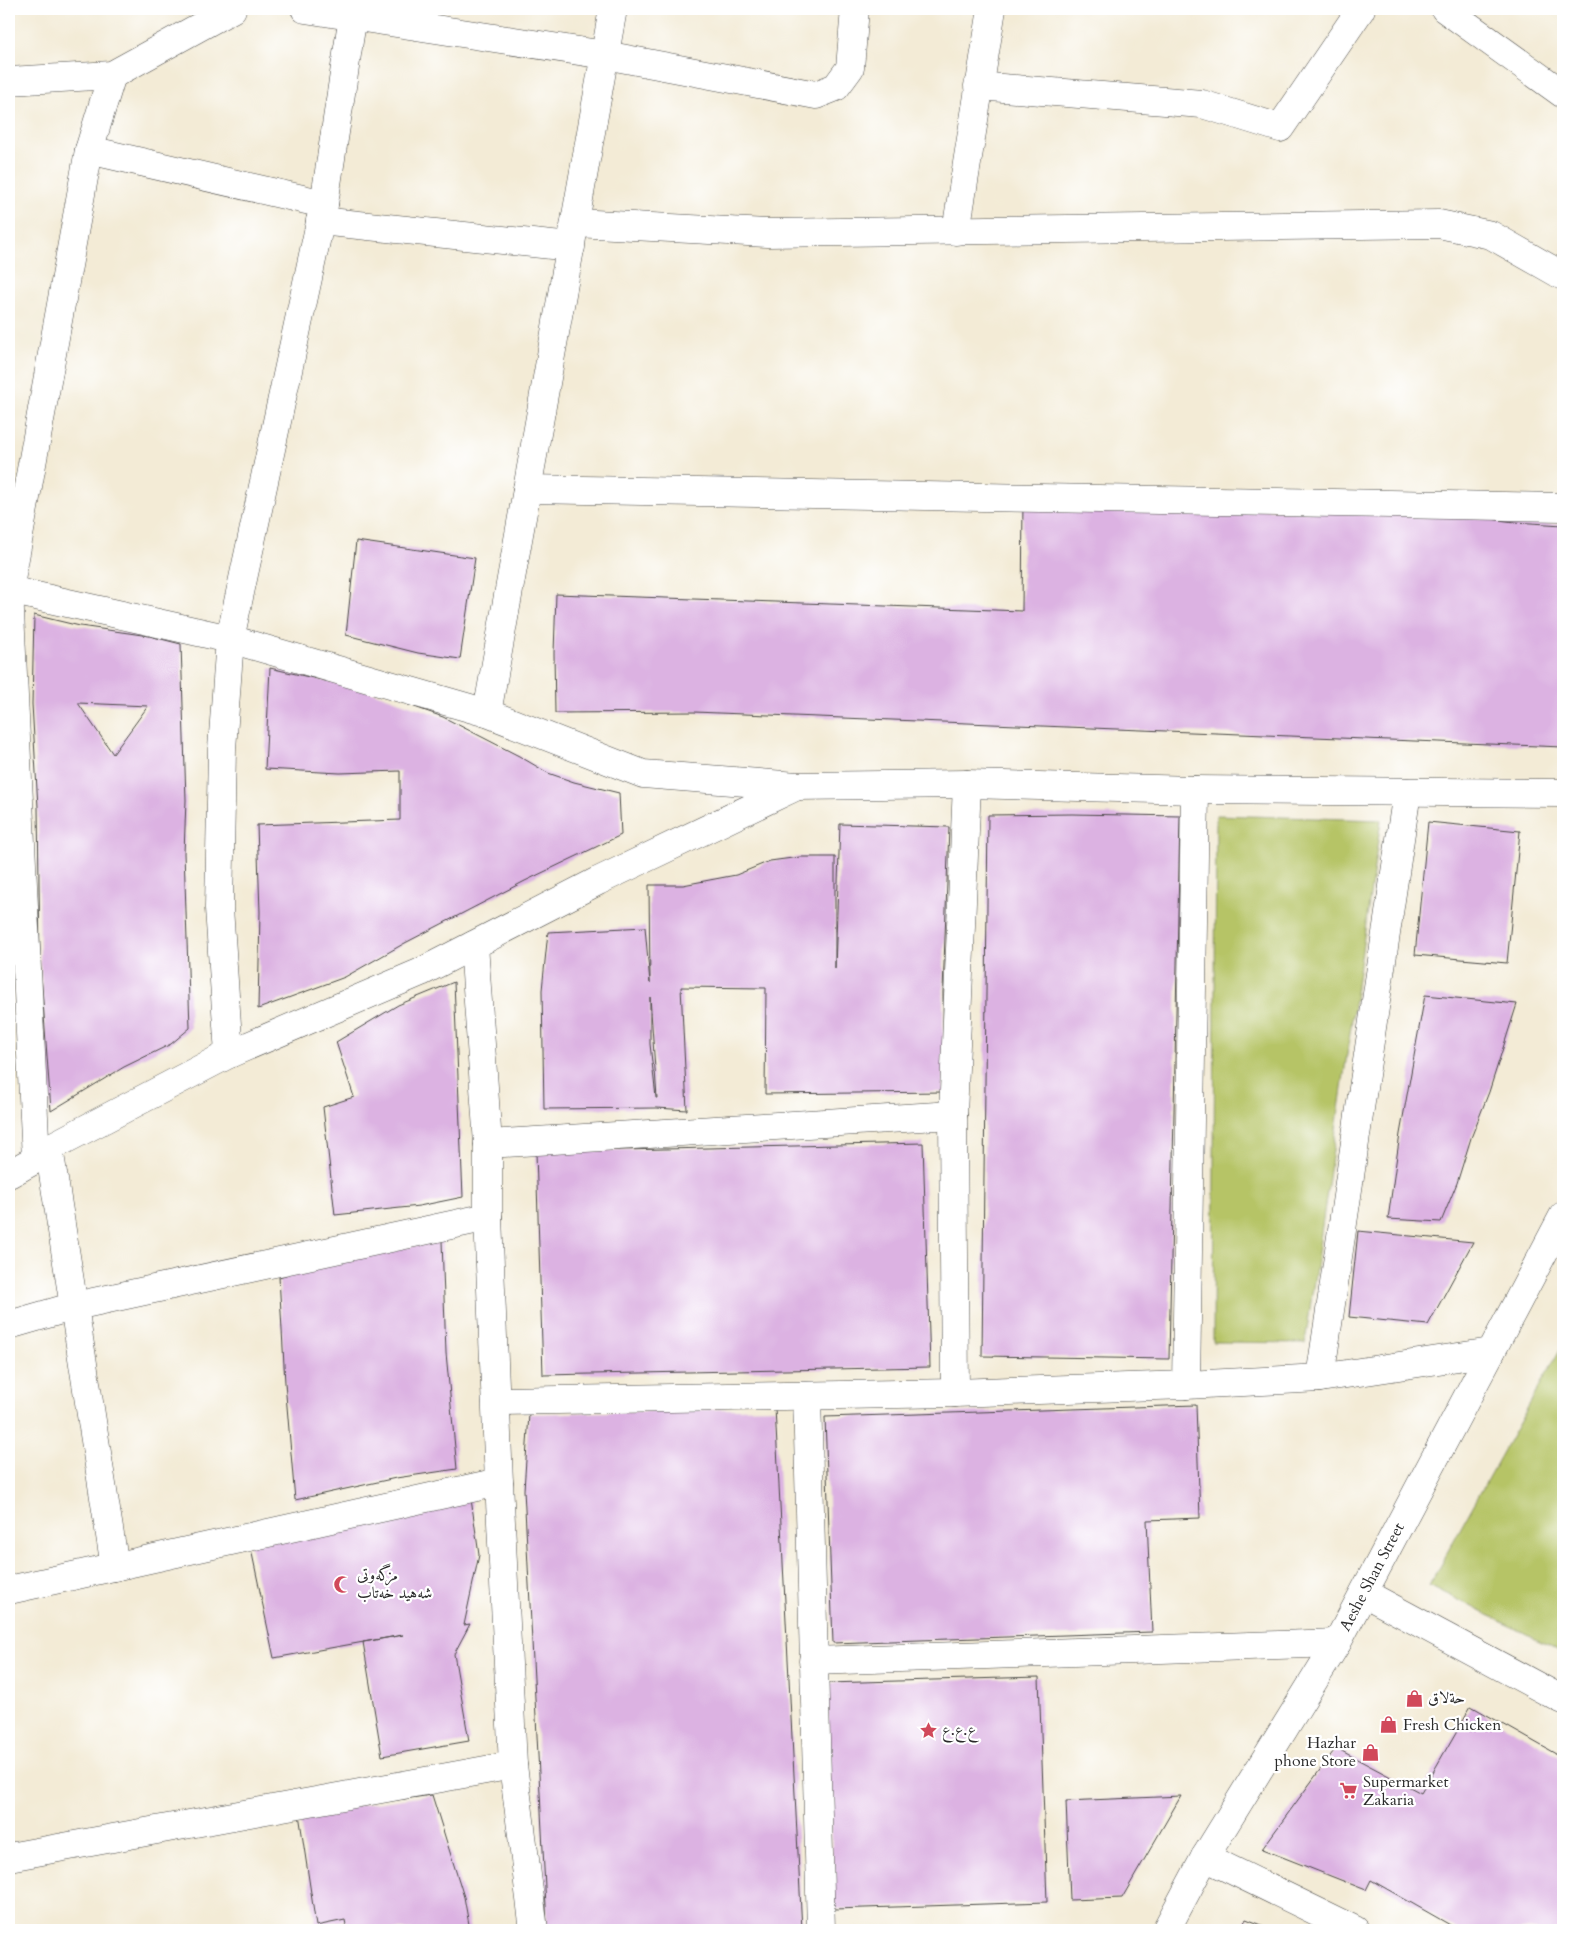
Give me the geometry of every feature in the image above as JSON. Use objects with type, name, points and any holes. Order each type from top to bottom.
[{"type":"street","points":[[9,81],[112,75],[232,9]]},
{"type":"street","points":[[305,9],[605,55],[816,95],[836,87],[850,68],[855,9]]},
{"type":"street","points":[[487,713],[613,9]]},
{"type":"street","points":[[956,231],[992,9]]},
{"type":"street","points":[[978,86],[1202,104],[1280,128],[1361,9]]},
{"type":"street","points":[[1444,9],[1563,94]]},
{"type":"street","points":[[229,1054],[219,908],[222,749],[230,639],[322,213],[353,16]]},
{"type":"street","points":[[112,75],[89,150],[9,590],[19,1041],[75,1306],[115,1567]]},
{"type":"street","points":[[89,150],[322,213],[573,235],[1439,224],[1491,235],[1563,276]]},
{"type":"street","points":[[527,489],[1563,507]]},
{"type":"street","points":[[9,590],[230,639],[487,713],[643,774],[797,786],[967,784],[1195,790],[1563,793]]},
{"type":"street","points":[[955,1393],[953,1114],[967,784]]},
{"type":"street","points":[[9,1174],[42,1154],[229,1054],[421,972],[598,881],[797,786]]},
{"type":"street","points":[[1186,1384],[1195,790]]},
{"type":"street","points":[[1320,1378],[1407,792]]},
{"type":"street","points":[[474,945],[488,1144],[488,1216],[513,1766],[534,1930]]},
{"type":"street","points":[[488,1144],[953,1114]]},
{"type":"street","points":[[9,1325],[75,1306],[488,1216]]},
{"type":"street","name":"Aeshe Shan Street","points":[[1166,1930],[1205,1857],[1337,1643],[1563,1216]]},
{"type":"street","points":[[496,1401],[955,1393],[1320,1378],[1491,1352]]},
{"type":"street","points":[[807,1396],[821,1930]]},
{"type":"street","points":[[9,1590],[499,1482]]},
{"type":"street","points":[[1364,1593],[1563,1700]]},
{"type":"street","points":[[813,1661],[1337,1643]]},
{"type":"street","points":[[9,1858],[513,1766]]},
{"type":"street","points":[[1205,1857],[1355,1930]]},
{"type":"green space","points":[[1216,815],[1381,820],[1305,1343],[1213,1342]]},
{"type":"green space","points":[[1563,1344],[1563,1653],[1429,1585]]},
{"type":"building","points":[[1023,501],[1473,517],[1563,525],[1563,747],[694,712],[555,713],[554,653],[556,594],[1022,611]]},
{"type":"building","points":[[356,541],[475,558],[460,659],[418,653],[346,635]]},
{"type":"building","points":[[34,615],[80,626],[149,636],[181,644],[186,800],[184,853],[190,1028],[171,1044],[124,1067],[51,1111],[40,960],[38,807],[32,704]],"holes":[[[78,703],[148,706],[113,754]]]},
{"type":"building","points":[[270,668],[369,691],[443,717],[548,773],[574,782],[619,793],[621,835],[525,881],[405,943],[345,977],[258,1009],[260,912],[257,825],[400,820],[400,771],[340,773],[265,769]]},
{"type":"building","points":[[988,815],[1180,816],[1169,1359],[982,1356]]},
{"type":"building","points":[[1428,822],[1520,831],[1507,963],[1415,955]]},
{"type":"building","points":[[840,824],[949,827],[943,992],[944,1092],[765,1094],[766,988],[681,987],[687,1110],[657,1108],[544,1109],[542,990],[548,932],[645,927],[650,983],[649,885],[683,885],[736,875],[770,861],[800,857],[835,857],[835,969]],"holes":[[[650,997],[657,1098],[650,1044]]]},
{"type":"building","points":[[454,982],[463,1197],[419,1206],[335,1215],[323,1107],[354,1097],[336,1042],[398,1005]]},
{"type":"building","points":[[1425,995],[1517,1004],[1489,1092],[1471,1138],[1457,1183],[1441,1222],[1388,1219],[1400,1134]]},
{"type":"building","points":[[923,1143],[930,1367],[543,1375],[536,1152]]},
{"type":"building","points":[[1358,1231],[1473,1242],[1428,1325],[1349,1317]]},
{"type":"building","points":[[442,1241],[446,1353],[457,1469],[396,1478],[295,1500],[285,1383],[279,1277],[334,1260]]},
{"type":"building","points":[[1196,1405],[1200,1518],[1147,1520],[1152,1632],[833,1643],[825,1417]]},
{"type":"building","points":[[775,1408],[802,1930],[549,1930],[547,1925],[524,1490],[529,1414]]},
{"type":"building","points":[[471,1499],[479,1555],[464,1625],[470,1624],[454,1654],[469,1741],[382,1756],[363,1642],[274,1658],[250,1544]]},
{"type":"building","points":[[1039,1677],[1047,1902],[834,1909],[827,1683]]},
{"type":"building","points":[[1471,1706],[1563,1758],[1563,1930],[1459,1930],[1371,1880],[1366,1890],[1262,1849],[1336,1748],[1421,1793]]},
{"type":"building","points":[[432,1795],[464,1897],[470,1930],[347,1930],[345,1920],[316,1926],[299,1814]]},
{"type":"building","points":[[1181,1796],[1122,1898],[1070,1900],[1066,1801]]},
{"type":"building","points":[[1246,1919],[1275,1930],[1240,1930]]},
{"type":"place","name":"مزگەوتی شەهید خەتاب","points":[[343,1584]]},
{"type":"place","name":"حةلاق","points":[[1414,1698]]},
{"type":"place","name":"Fresh Chicken","points":[[1389,1725]]},
{"type":"place","name":"ع.ع.ع","points":[[928,1730]]},
{"type":"place","name":"Hazhar phone Store","points":[[1370,1752]]},
{"type":"place","name":"Supermarket Zakaria","points":[[1349,1791]]}]
